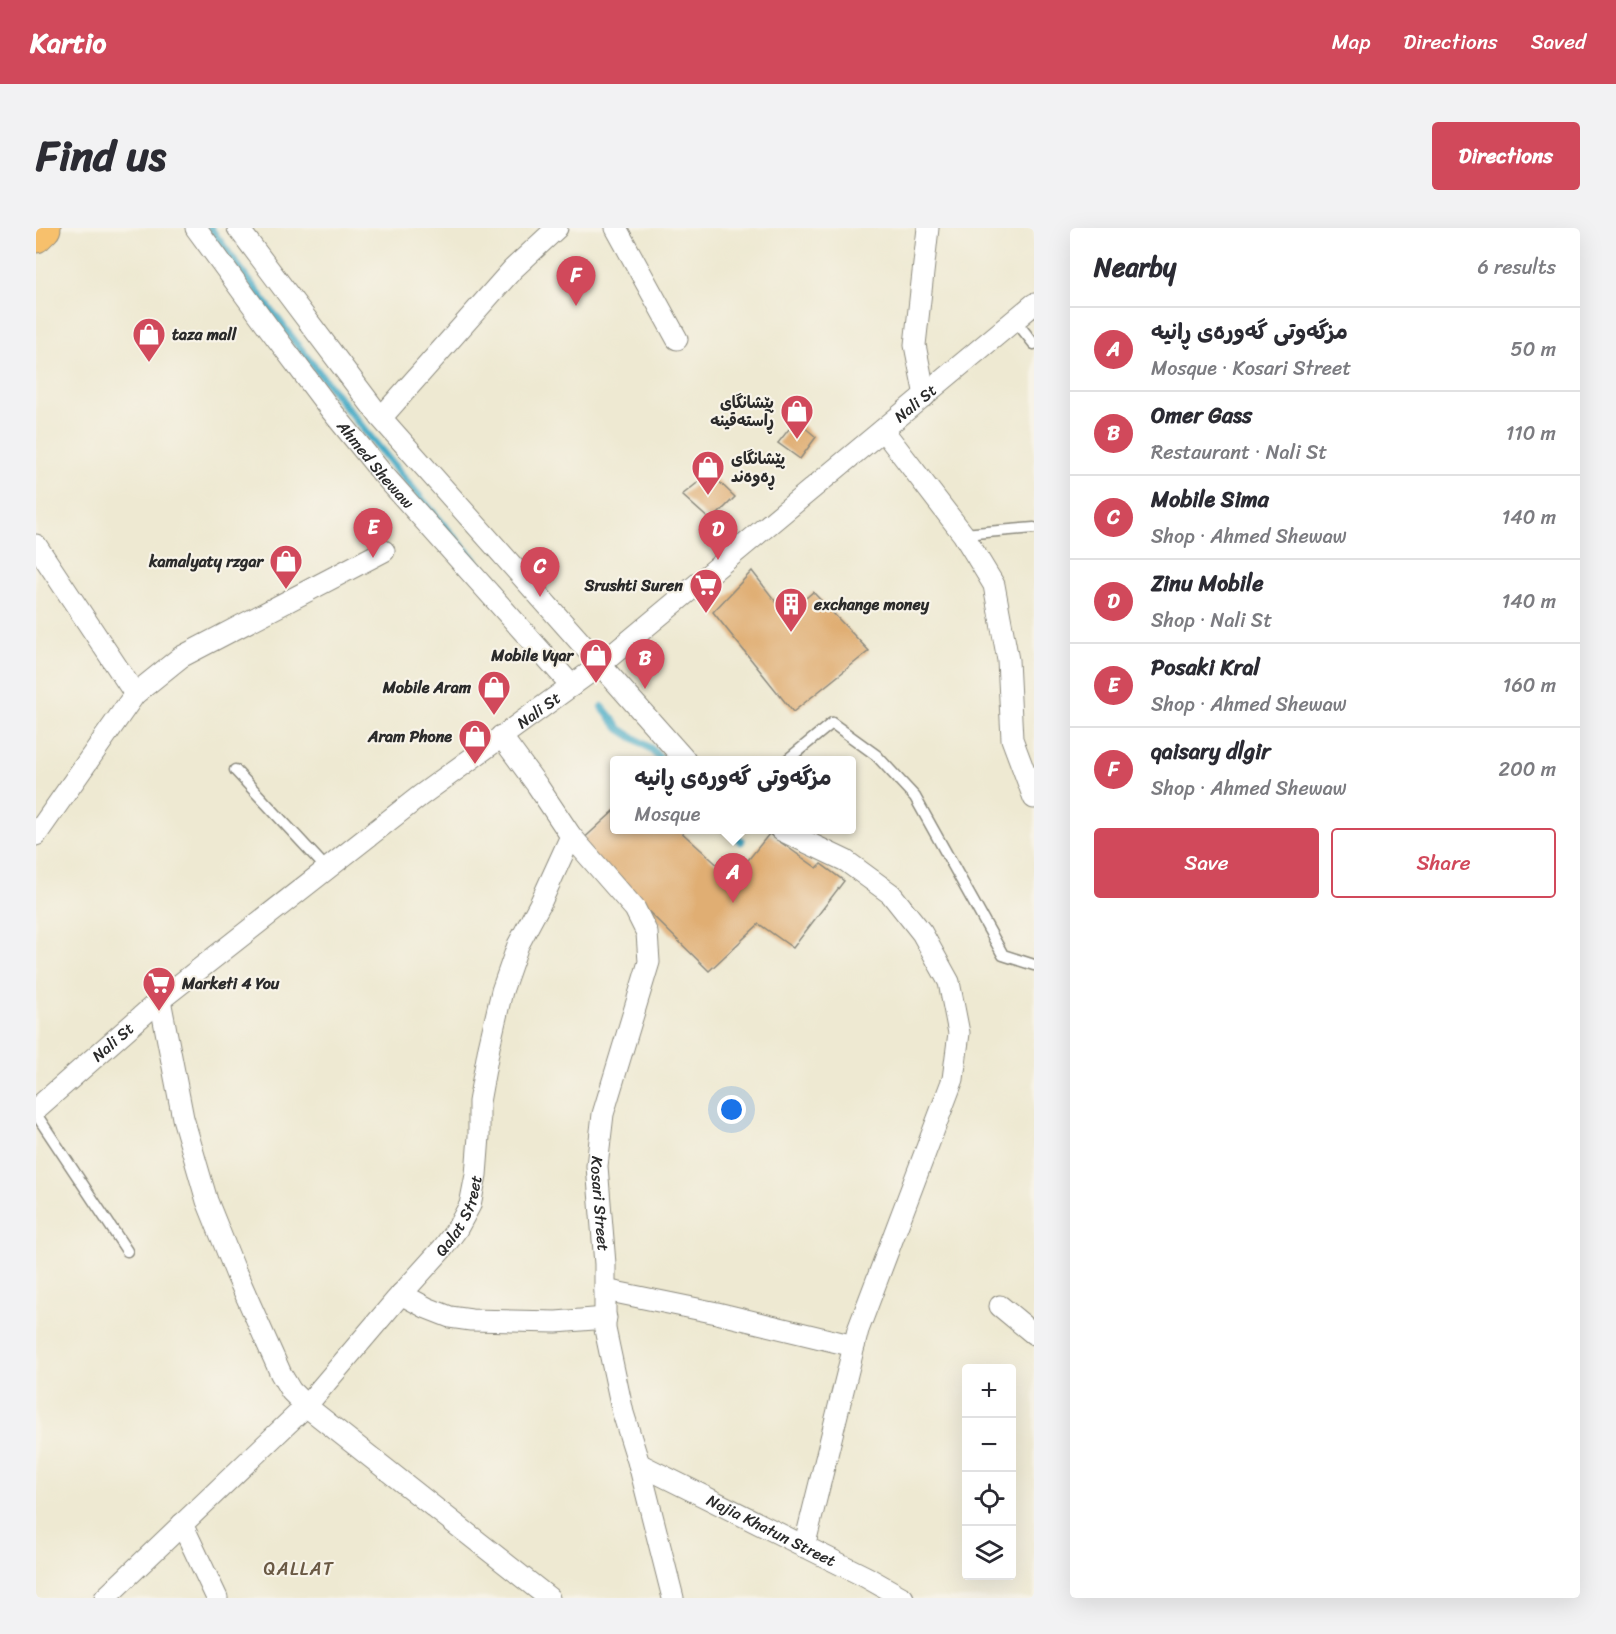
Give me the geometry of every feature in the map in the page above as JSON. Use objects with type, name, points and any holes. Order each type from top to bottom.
[{"type":"highway","points":[[36,237],[44,228]]},
{"type":"street","name":"Ahmed Shewaw","points":[[196,228],[330,409],[419,515],[572,686]]},
{"type":"street","name":"Ahmed Shewaw","points":[[238,228],[381,418],[682,756]]},
{"type":"street","points":[[381,418],[513,268],[557,228]]},
{"type":"street","points":[[616,228],[677,339]]},
{"type":"street","points":[[925,396],[915,345],[928,228]]},
{"type":"street","name":"Nali St","points":[[36,1109],[160,1000],[420,796],[600,665],[1034,304]]},
{"type":"street","points":[[883,430],[963,534],[994,585],[1008,660],[1012,740],[1034,798]]},
{"type":"street","points":[[36,544],[135,694]]},
{"type":"street","points":[[36,835],[135,694],[181,657],[384,551]]},
{"type":"street","points":[[501,736],[571,836]]},
{"type":"street","points":[[789,834],[846,861],[891,894],[922,933],[948,982],[958,1033],[953,1079],[862,1319],[804,1547]]},
{"type":"street","name":"Kosari Street","points":[[571,836],[635,909],[647,933],[650,962],[603,1114],[597,1166],[605,1264],[605,1329],[623,1413],[639,1464],[667,1597]]},
{"type":"street","name":"Qalat Street","points":[[105,1598],[306,1406],[443,1248],[457,1228],[470,1205],[476,1175],[480,1102],[489,1047],[502,991],[518,945],[540,904],[571,836]]},
{"type":"street","points":[[160,1000],[183,1118],[207,1201],[236,1273],[281,1374],[291,1391],[306,1406],[549,1598]]},
{"type":"street","points":[[605,1290],[717,1313],[854,1346]]},
{"type":"street","points":[[402,1294],[427,1308],[450,1317],[471,1320],[556,1322],[606,1318]]},
{"type":"street","points":[[1000,1306],[1034,1334]]},
{"type":"street","name":"Najia Khatun Street","points":[[639,1464],[866,1577],[903,1598]]},
{"type":"street","points":[[182,1524],[217,1598]]},
{"type":"lane","points":[[1015,320],[1034,344]]},
{"type":"lane","points":[[963,534],[1034,528]]},
{"type":"lane","points":[[792,756],[832,723],[876,755],[915,797],[1004,955],[1034,965]]},
{"type":"lane","points":[[235,770],[327,869]]},
{"type":"lane","points":[[36,1114],[127,1251]]},
{"type":"building","name":"پێشانگای ڕاسته‌قینه‌","points":[[796,420],[816,437],[800,459],[778,443]]},
{"type":"building","name":"پێشانگای ڕه‌وه‌ند","points":[[710,473],[735,497],[711,521],[682,495]]},
{"type":"building","name":"exchange money","points":[[752,571],[786,615],[813,592],[869,651],[793,712],[713,612]]},
{"type":"building","points":[[610,815],[610,834],[683,834],[733,879],[769,834],[817,868],[821,864],[844,881],[793,948],[759,924],[709,971],[579,843]]},
{"type":"waterway","points":[[210,228],[344,404],[486,574]]},
{"type":"waterway","points":[[602,707],[620,729],[651,749],[657,756]]},
{"type":"waterway","points":[[733,834],[741,841]]},
{"type":"place","name":"qaisary dlgir","points":[[576,306]]},
{"type":"place","name":"taza mall","points":[[149,363]]},
{"type":"place","name":"پێشانگای ڕاسته‌قینه‌","points":[[797,440]]},
{"type":"place","name":"پێشانگای ڕه‌وه‌ند","points":[[708,496]]},
{"type":"place","name":"Posaki Kral","points":[[373,558]]},
{"type":"place","name":"Zinu Mobile","points":[[718,560]]},
{"type":"place","name":"kamalyaty rzgar","points":[[286,590]]},
{"type":"place","name":"Mobile Sima","points":[[540,597]]},
{"type":"place","name":"Srushti Suren","points":[[706,614]]},
{"type":"place","name":"exchange money","points":[[791,633]]},
{"type":"place","name":"Mobile Vyar","points":[[596,684]]},
{"type":"place","name":"Omer Gass","points":[[645,689]]},
{"type":"place","name":"Mobile Aram","points":[[494,716]]},
{"type":"place","name":"Aram Phone","points":[[475,765]]},
{"type":"place","name":"مزگەوتی گەورەی ڕانیە","points":[[733,903]]},
{"type":"place","name":"Marketi 4 You","points":[[159,1012]]},
{"type":"district","name":"QALLAT","points":[[299,1569]]}]
